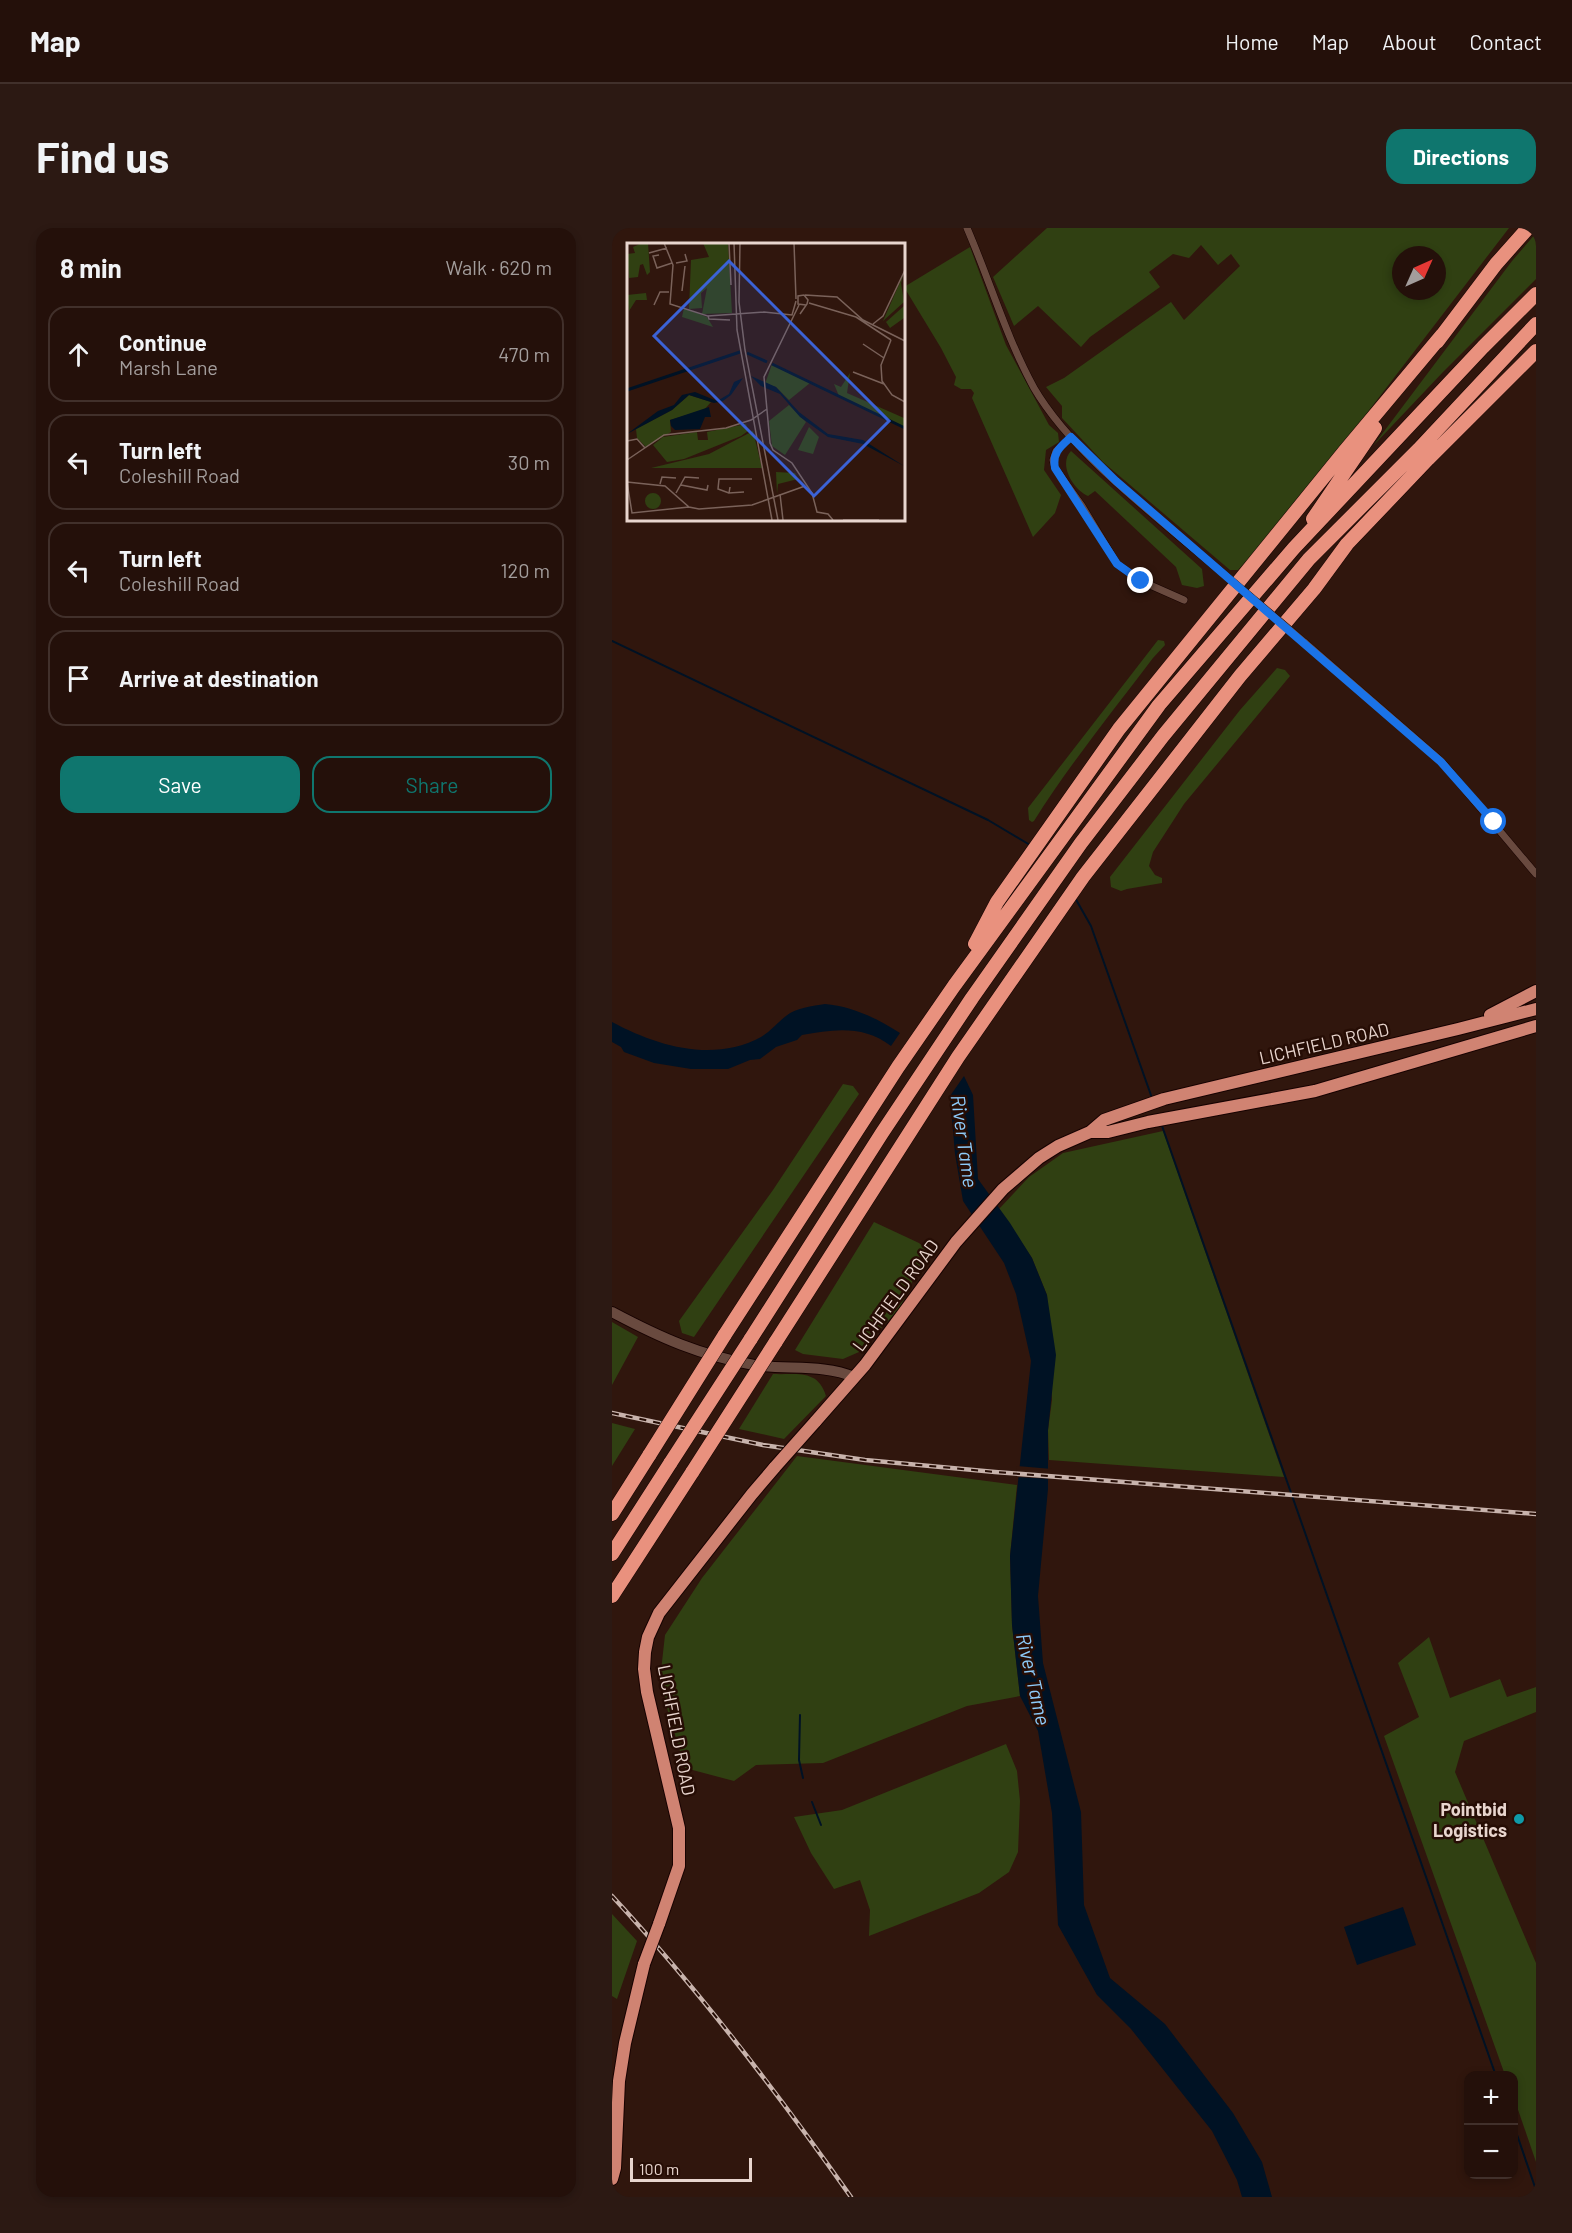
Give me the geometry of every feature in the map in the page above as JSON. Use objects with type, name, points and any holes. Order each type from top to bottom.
[{"type":"highway","points":[[1294,548],[1339,478],[1443,335],[1496,264],[1528,228]]},
{"type":"highway","points":[[612,1514],[898,1067],[1037,870],[1159,705],[1294,548],[1483,347],[1536,294]]},
{"type":"highway","points":[[612,1554],[930,1060],[1052,884],[1163,736],[1309,559],[1419,449],[1536,324]]},
{"type":"highway","points":[[954,986],[997,902],[1119,729],[1344,452],[1443,335]]},
{"type":"highway","points":[[612,1596],[952,1066],[1083,877],[1240,676],[1314,589],[1347,544],[1536,351]]},
{"type":"highway","points":[[1314,589],[1536,364]]},
{"type":"highway","points":[[1458,1029],[1536,991]]},
{"type":"highway","name":"LICHFIELD ROAD","points":[[612,2179],[615,2168],[616,2080],[644,1964],[679,1866],[679,1828],[647,1692],[644,1669],[648,1637],[667,1601],[775,1467],[854,1377],[905,1313],[956,1242],[1002,1189],[1039,1158],[1058,1146],[1090,1132],[1104,1120],[1164,1099],[1536,1009]]},
{"type":"highway","name":"LICHFIELD ROAD","points":[[1090,1132],[1108,1132],[1148,1122],[1315,1091],[1536,1026]]},
{"type":"main road","points":[[612,1312],[666,1340],[692,1350],[755,1365],[839,1371],[854,1377]]},
{"type":"main road","points":[[825,1370],[845,1387]]},
{"type":"street","points":[[967,228],[998,311],[1031,381],[1050,411],[1071,437],[1116,481],[1441,762],[1536,874]]},
{"type":"street","points":[[1071,437],[1056,451],[1053,460],[1055,468],[1117,564],[1141,581],[1184,600]]},
{"type":"green space","points":[[1047,228],[1509,228],[1357,426],[1259,548],[1238,570],[1230,570],[1103,462],[1062,418],[1062,406],[1046,387],[1064,378],[1171,302],[1184,320],[1240,266],[1231,254],[1218,265],[1201,245],[1189,258],[1173,254],[1149,272],[1160,287],[1090,337],[1081,347],[1038,306],[1014,326],[993,277]]},
{"type":"green space","points":[[1536,233],[1536,279],[1373,446],[1512,261]]},
{"type":"green space","points":[[970,247],[1006,345],[1049,425],[1058,433],[1059,442],[1046,450],[1044,470],[1061,495],[1055,513],[1033,537],[972,398],[974,393],[971,389],[961,389],[954,385],[956,377],[904,287]]},
{"type":"green space","points":[[1071,451],[1202,569],[1204,586],[1197,588],[1182,585],[1176,567],[1095,491],[1088,496],[1077,488],[1069,476],[1066,463]]},
{"type":"green space","points":[[1158,640],[1164,641],[1165,645],[1092,738],[1034,821],[1029,820],[1028,808]]},
{"type":"green space","points":[[1277,668],[1285,670],[1290,676],[1184,804],[1153,852],[1149,866],[1155,875],[1162,878],[1162,883],[1121,891],[1111,887],[1110,877],[1240,710]]},
{"type":"green space","points":[[843,1084],[853,1086],[859,1094],[694,1337],[682,1333],[679,1321],[773,1190]]},
{"type":"green space","points":[[1163,1131],[1284,1477],[1049,1460],[1048,1430],[1052,1400],[1047,1295],[1032,1258],[999,1209],[1029,1177],[1063,1153]]},
{"type":"green space","points":[[874,1222],[919,1243],[927,1250],[900,1308],[859,1352],[843,1359],[803,1354],[795,1350]]},
{"type":"green space","points":[[612,1322],[638,1337],[612,1385]]},
{"type":"green space","points":[[773,1374],[798,1374],[812,1377],[818,1381],[826,1396],[784,1439],[739,1429]]},
{"type":"green space","points":[[612,1423],[635,1429],[612,1466]]},
{"type":"green space","points":[[797,1456],[1017,1485],[1010,1556],[1012,1625],[1020,1696],[967,1706],[823,1763],[756,1765],[734,1781],[685,1768],[667,1708],[661,1671],[665,1635],[702,1578]]},
{"type":"green space","points":[[1429,1637],[1450,1698],[1500,1679],[1507,1697],[1536,1687],[1536,1712],[1464,1741],[1455,1772],[1536,1963],[1536,2162],[1518,2110],[1518,2071],[1504,2071],[1384,1736],[1419,1717],[1398,1663]]},
{"type":"green space","points":[[1006,1744],[1017,1771],[1020,1801],[1018,1852],[1009,1872],[979,1893],[869,1936],[870,1910],[860,1880],[834,1889],[811,1853],[794,1817],[842,1810]]},
{"type":"green space","points":[[612,1914],[637,1941],[617,1999],[612,1996]]},
{"type":"water","points":[[825,1004],[845,1007],[864,1014],[900,1033],[891,1046],[881,1039],[848,1030],[802,1035],[797,1040],[776,1047],[760,1059],[750,1060],[728,1069],[691,1069],[654,1063],[624,1052],[621,1047],[612,1042],[612,1022],[629,1031],[666,1044],[705,1050],[724,1049],[743,1045],[761,1037],[794,1011]]},
{"type":"water","name":"River Tame","points":[[964,1076],[973,1095],[978,1179],[1032,1258],[1047,1295],[1056,1355],[1048,1430],[1048,1489],[1038,1596],[1043,1663],[1081,1812],[1084,1905],[1110,1978],[1165,2024],[1233,2113],[1262,2162],[1272,2197],[1242,2197],[1237,2180],[1212,2131],[1131,2029],[1097,1995],[1058,1925],[1052,1813],[1038,1731],[1020,1696],[1012,1625],[1010,1556],[1031,1361],[1016,1294],[1004,1263],[963,1201],[955,1154],[950,1096]]},
{"type":"water","points":[[1403,1907],[1416,1945],[1357,1965],[1344,1927]]},
{"type":"pier","points":[[1017,1466],[1052,1469],[1052,1479],[1016,1477]]},
{"type":"waterway","points":[[612,641],[988,820],[1030,845]]},
{"type":"waterway","points":[[1074,896],[1091,926],[1152,1098]]},
{"type":"waterway","points":[[1161,1123],[1494,2071]]},
{"type":"waterway","points":[[800,1715],[799,1760],[803,1778]]},
{"type":"waterway","points":[[812,1802],[821,1825]]},
{"type":"waterway","points":[[1518,2138],[1536,2190]]},
{"type":"railway","points":[[612,1413],[763,1445],[865,1460],[1536,1514]]},
{"type":"railway","points":[[612,1896],[676,1968],[736,2042],[851,2197]]},
{"type":"place","name":"Pointbid Logistics","points":[[1519,1819]]},
{"type":"route","points":[[1141,581],[1117,564],[1082,506],[1055,468],[1053,460],[1056,451],[1071,437],[1116,481],[1385,711],[1441,762],[1494,822]]}]
